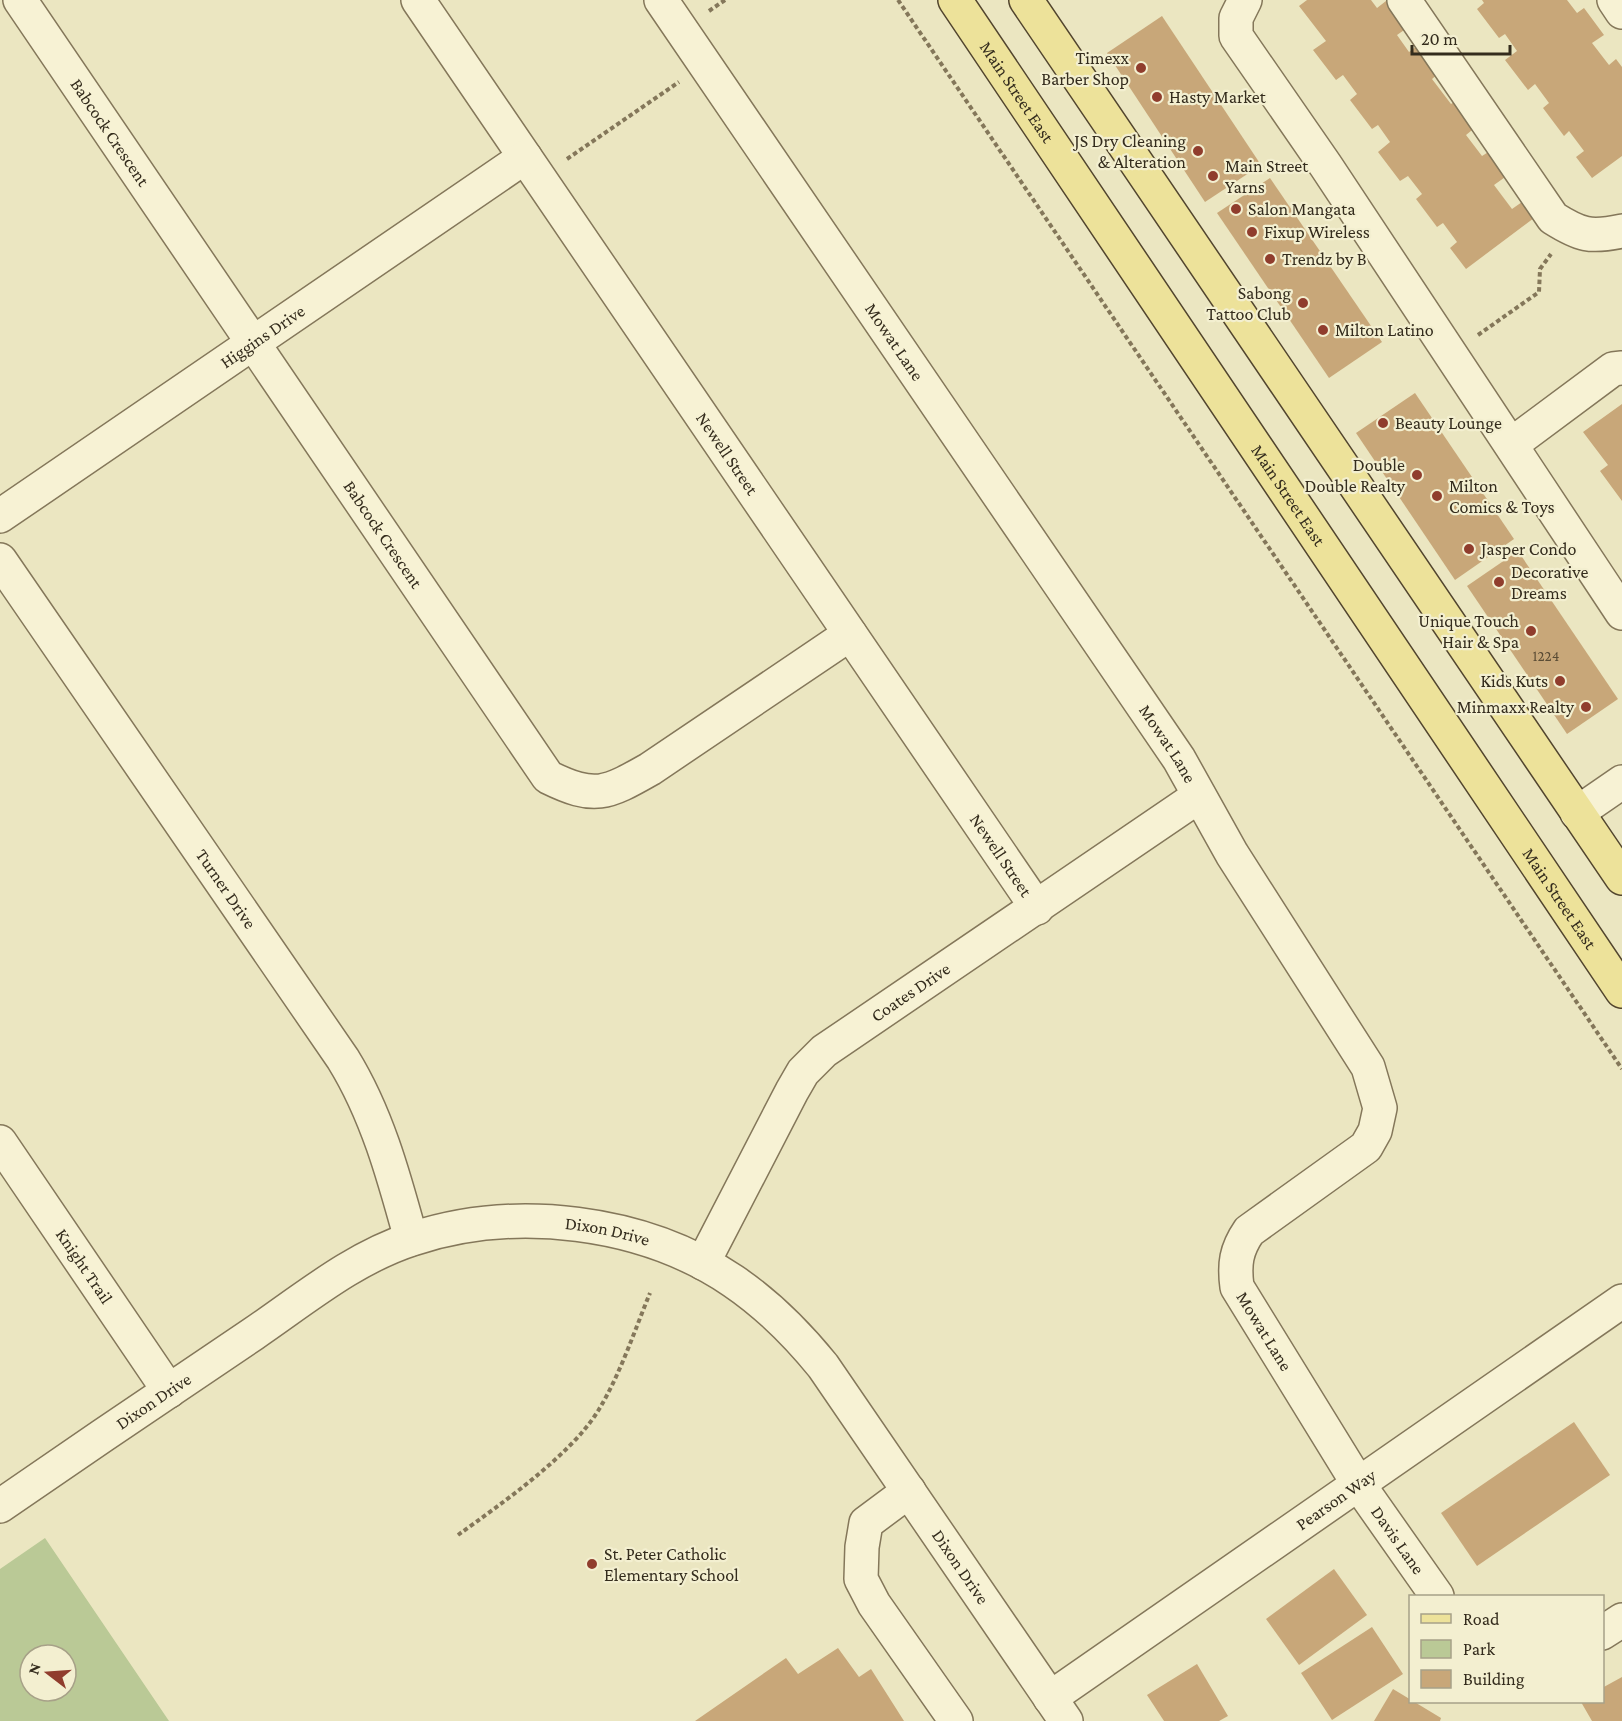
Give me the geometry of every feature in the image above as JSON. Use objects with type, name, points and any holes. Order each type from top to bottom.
[{"type":"main road","name":"Main Street East","points":[[955,0],[1622,991]]},
{"type":"main road","points":[[1026,0],[1622,878]]},
{"type":"street","name":"Babcock Crescent","points":[[20,0],[548,777],[574,790],[599,793],[622,784],[650,769],[850,634]]},
{"type":"street","name":"Newell Street","points":[[418,0],[1036,908]]},
{"type":"street","name":"Mowat Lane","points":[[661,0],[1179,759],[1232,854],[1368,1067],[1380,1108],[1375,1131],[1366,1147],[1249,1232],[1239,1246],[1234,1267],[1237,1287],[1359,1485]]},
{"type":"street","points":[[1245,0],[1236,18],[1236,36],[1512,444],[1622,613]]},
{"type":"street","points":[[1404,0],[1553,218],[1577,233],[1600,236],[1622,231]]},
{"type":"street","points":[[1614,0],[1622,12]]},
{"type":"street","name":"Higgins Drive","points":[[0,516],[525,157]]},
{"type":"street","points":[[1512,444],[1613,369],[1622,368]]},
{"type":"street","name":"Turner Drive","points":[[0,560],[349,1068],[366,1103],[393,1172],[411,1239]]},
{"type":"street","points":[[1577,813],[1622,782]]},
{"type":"street","name":"Coates Drive","points":[[703,1263],[803,1072],[824,1051],[1199,796]]},
{"type":"street","name":"Knight Trail","points":[[0,1142],[168,1391]]},
{"type":"street","name":"Dixon Drive","points":[[0,1506],[326,1283],[358,1264],[411,1239],[489,1224],[550,1222],[606,1229],[675,1250],[703,1263],[758,1299],[801,1339],[823,1366],[1058,1710]]},
{"type":"street","name":"Pearson Way","points":[[1058,1710],[1359,1485],[1622,1301]]},
{"type":"street","name":"Davis Lane","points":[[1359,1485],[1436,1595]]},
{"type":"street","points":[[909,1491],[866,1523],[862,1547],[861,1579],[874,1604],[956,1721]]},
{"type":"street","points":[[1604,1632],[1622,1620]]},
{"type":"path","points":[[701,16],[725,0]]},
{"type":"path","points":[[898,0],[1622,1069]]},
{"type":"path","points":[[561,162],[687,77]]},
{"type":"path","points":[[1451,355],[1539,292],[1540,269],[1552,251],[1553,218]]},
{"type":"path","points":[[458,1535],[515,1495],[572,1441],[598,1411],[650,1293]]},
{"type":"green space","points":[[45,1538],[169,1721],[0,1721],[0,1569]]},
{"type":"building","points":[[1307,0],[1371,0],[1377,8],[1386,1],[1407,28],[1397,35],[1409,52],[1418,45],[1439,73],[1432,79],[1451,104],[1457,100],[1477,126],[1466,135],[1482,156],[1490,151],[1508,175],[1494,185],[1512,209],[1522,202],[1534,218],[1466,269],[1450,248],[1457,242],[1443,223],[1437,227],[1416,199],[1422,194],[1408,176],[1400,181],[1378,152],[1390,142],[1378,125],[1372,129],[1350,100],[1357,94],[1343,75],[1336,80],[1313,50],[1326,41],[1299,6]]},
{"type":"building","points":[[1482,0],[1567,0],[1577,13],[1584,8],[1604,35],[1592,43],[1609,65],[1616,59],[1622,67],[1622,156],[1592,178],[1576,157],[1584,151],[1569,131],[1564,136],[1543,108],[1549,103],[1535,84],[1528,90],[1505,60],[1517,51],[1505,34],[1499,38],[1477,9],[1484,3]]},
{"type":"building","points":[[1162,16],[1261,165],[1205,202],[1107,53]]},
{"type":"building","points":[[1270,178],[1382,342],[1329,378],[1217,213]]},
{"type":"building","points":[[1415,393],[1514,539],[1455,580],[1356,433]]},
{"type":"building","points":[[1622,404],[1622,501],[1600,471],[1608,465],[1583,432]]},
{"type":"building","points":[[1518,551],[1618,699],[1567,734],[1467,586]]},
{"type":"building","points":[[1574,1422],[1610,1475],[1477,1566],[1441,1513]]},
{"type":"building","points":[[1334,1569],[1367,1615],[1299,1665],[1266,1619]]},
{"type":"building","points":[[1372,1627],[1403,1674],[1332,1720],[1301,1673]]},
{"type":"building","points":[[838,1648],[859,1677],[871,1669],[904,1721],[695,1721],[786,1658],[798,1674]]},
{"type":"building","points":[[1197,1664],[1228,1716],[1219,1721],[1164,1721],[1147,1695]]},
{"type":"building","points":[[1622,1677],[1622,1721],[1592,1721],[1582,1703],[1604,1703],[1604,1687]]},
{"type":"building","points":[[1393,1689],[1409,1699],[1409,1703],[1416,1703],[1441,1718],[1440,1721],[1374,1721]]},
{"type":"place","name":"Timexx Barber Shop","points":[[1141,68]]},
{"type":"place","name":"Hasty Market","points":[[1157,97]]},
{"type":"place","name":"JS Dry Cleaning & Alteration","points":[[1198,151]]},
{"type":"place","name":"Main Street Yarns","points":[[1213,176]]},
{"type":"place","name":"Salon Mangata","points":[[1236,209]]},
{"type":"place","name":"Fixup Wireless","points":[[1252,232]]},
{"type":"place","name":"Trendz by B","points":[[1270,259]]},
{"type":"place","name":"Sabong Tattoo Club","points":[[1303,303]]},
{"type":"place","name":"Milton Latino","points":[[1323,330]]},
{"type":"place","name":"Beauty Lounge","points":[[1383,423]]},
{"type":"place","name":"Double Double Realty","points":[[1417,475]]},
{"type":"place","name":"Milton Comics & Toys","points":[[1437,496]]},
{"type":"place","name":"Jasper Condo","points":[[1469,549]]},
{"type":"place","name":"Decorative Dreams","points":[[1499,582]]},
{"type":"place","name":"Unique Touch Hair & Spa","points":[[1531,631]]},
{"type":"place","name":"Kids Kuts","points":[[1560,681]]},
{"type":"place","name":"Minmaxx Realty","points":[[1586,707]]},
{"type":"place","name":"St. Peter Catholic Elementary School","points":[[592,1564]]}]
